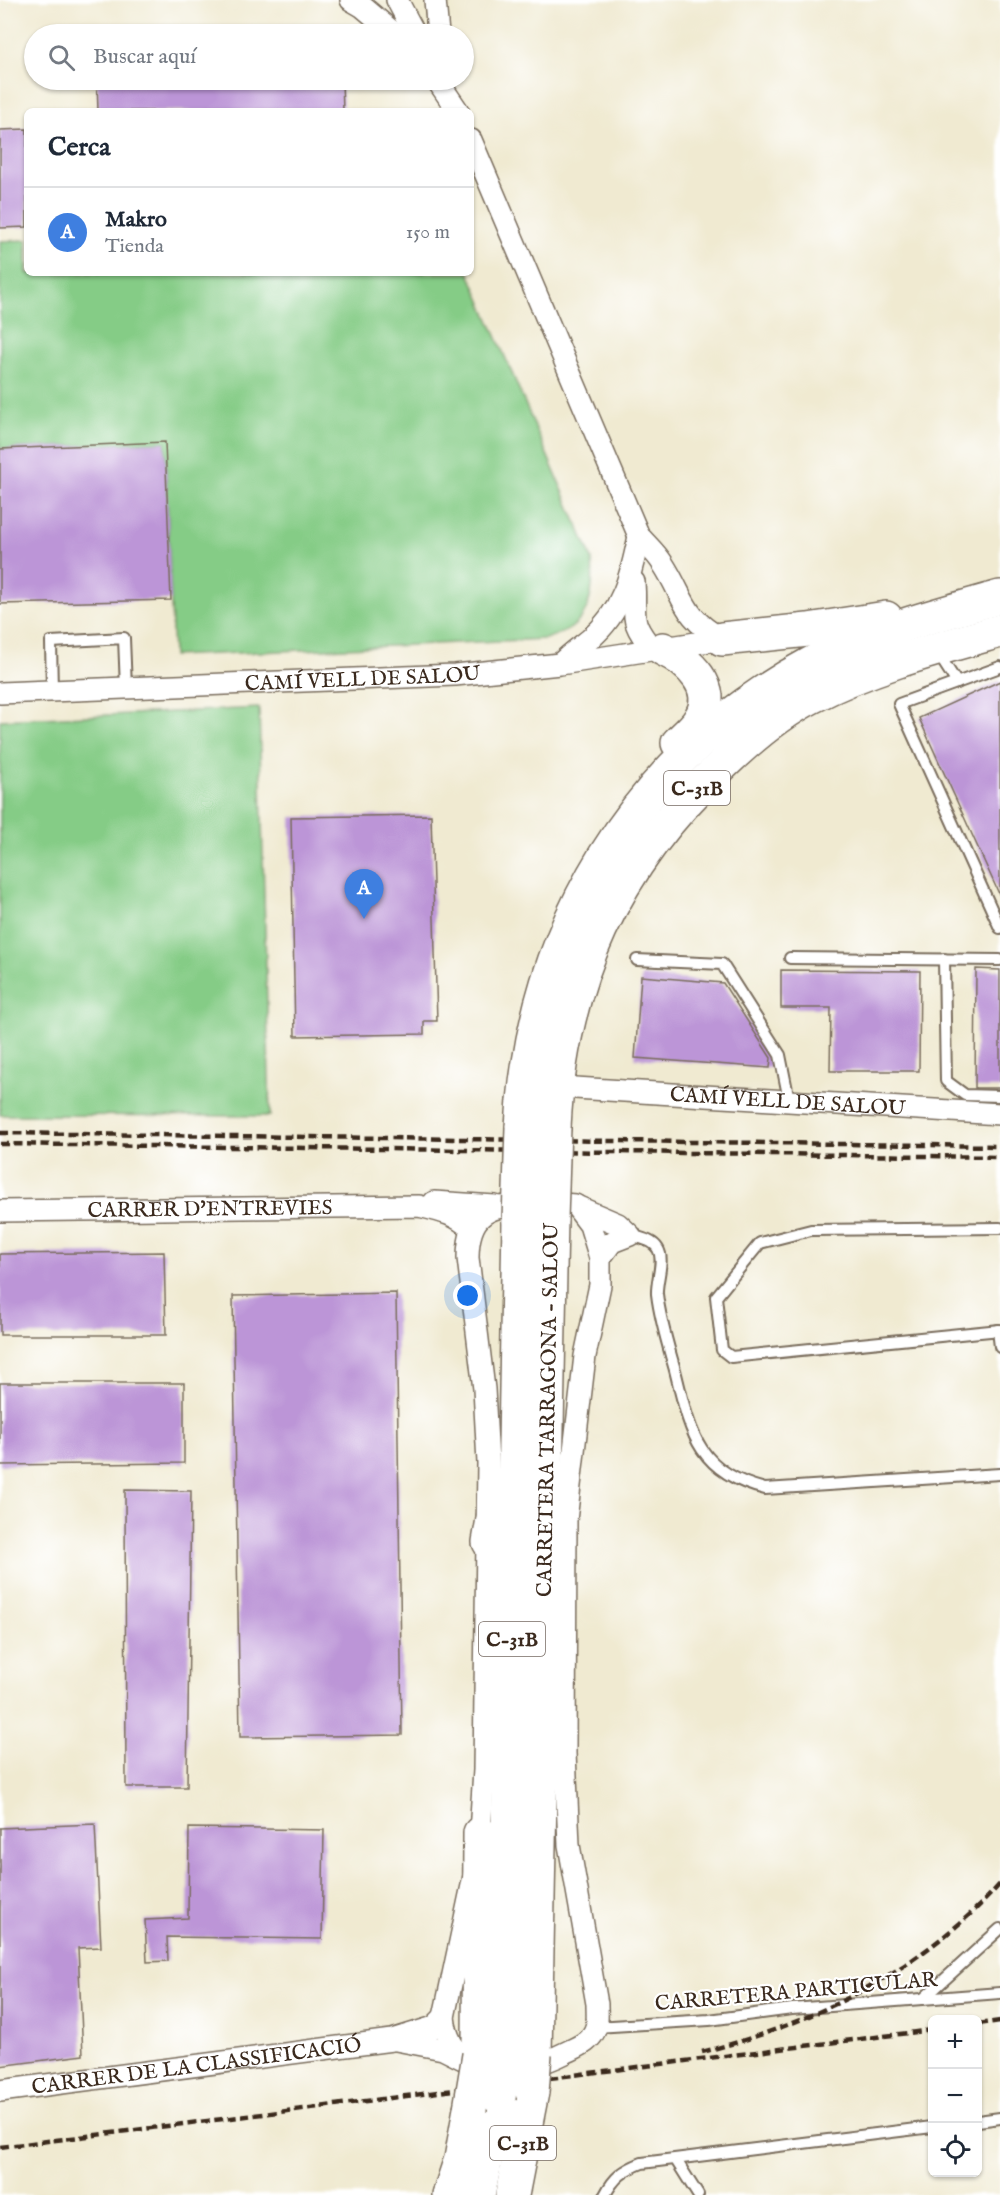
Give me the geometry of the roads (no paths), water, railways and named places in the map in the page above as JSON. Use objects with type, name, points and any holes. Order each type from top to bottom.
[{"type":"highway","points":[[722,639],[808,630],[987,601]]},
{"type":"highway","name":"CARRETERA TARRAGONA - SALOU","points":[[552,1110],[530,1048],[560,942],[600,861],[633,812],[708,736],[749,702],[785,678],[814,662],[885,631],[987,601]]},
{"type":"highway","name":"CARRETERA TARRAGONA - SALOU","points":[[483,2058],[518,1346],[535,1213],[566,1026],[585,963],[608,913],[640,856],[659,831],[683,802],[735,752],[786,711],[857,676],[1000,631]]},
{"type":"highway","points":[[633,812],[652,771],[692,729],[704,710],[704,690],[694,670],[679,657],[662,649]]},
{"type":"highway","name":"CARRETERA TARRAGONA - SALOU","points":[[512,2195],[532,2092],[540,1874],[550,1376],[535,1213]]},
{"type":"highway","points":[[489,1542],[518,1346]]},
{"type":"highway","points":[[550,1376],[563,1463],[566,1520]]},
{"type":"highway","points":[[540,1874],[556,1788],[565,1704]]},
{"type":"highway","points":[[480,1833],[483,2058]]},
{"type":"highway","name":"C-31B","points":[[478,2195],[484,2103],[483,2058]]},
{"type":"highway","points":[[449,2195],[460,2159],[484,2103]]},
{"type":"street","points":[[351,0],[383,24]]},
{"type":"street","points":[[397,0],[410,24]]},
{"type":"street","points":[[435,0],[437,24]]},
{"type":"street","points":[[445,90],[457,108]]},
{"type":"street","points":[[452,90],[457,108]]},
{"type":"street","points":[[474,147],[639,536],[663,564],[690,614],[703,628],[722,639]]},
{"type":"street","points":[[639,536],[633,570],[633,616],[637,630],[662,649],[676,635],[679,621],[677,593]]},
{"type":"street","points":[[560,664],[591,639],[614,613],[633,570]]},
{"type":"street","name":"CAMÍ VELL DE SALOU","points":[[0,693],[455,675],[560,664],[722,639]]},
{"type":"street","name":"CAMÍ VELL DE SALOU","points":[[552,1110],[789,1100],[1000,1114]]},
{"type":"street","name":"CARRER D'ENTREVIES","points":[[419,1206],[441,1201],[618,1224],[630,1235]]},
{"type":"street","name":"CARRER D'ENTREVIES","points":[[0,1211],[419,1206],[444,1211],[461,1220],[471,1229]]},
{"type":"street","points":[[471,1229],[476,1218],[535,1213]]},
{"type":"street","name":"C-31B","points":[[535,1213],[590,1225],[600,1258],[600,1285],[580,1389],[566,1520],[565,1704],[569,1845],[597,2004],[596,2027]]},
{"type":"street","name":"C-31B","points":[[444,2017],[480,1833],[484,1770],[489,1542],[484,1389],[468,1258],[468,1237],[471,1229]]},
{"type":"street","points":[[600,1258],[612,1242],[630,1235]]},
{"type":"street","points":[[444,2017],[445,2030],[483,2058]]},
{"type":"street","name":"CARRER DE LA CLASSIFICACIÓ","points":[[0,2091],[392,2040],[434,2026],[444,2017]]},
{"type":"street","name":"CARRER DE LA CLASSIFICACIÓ","points":[[392,2040],[483,2058],[483,2068],[514,2071],[557,2057],[586,2043],[596,2027]]},
{"type":"lane","points":[[52,691],[51,642],[124,638],[126,688]]},
{"type":"lane","points":[[935,650],[957,683]]},
{"type":"lane","points":[[1000,667],[899,704],[1000,928]]},
{"type":"lane","points":[[790,958],[1000,960]]},
{"type":"lane","points":[[944,959],[946,1081],[965,1095],[1000,1096]]},
{"type":"lane","points":[[638,960],[722,964],[780,1055],[789,1100]]},
{"type":"lane","points":[[1000,1228],[811,1230],[760,1243],[716,1297],[722,1350],[731,1357],[999,1330],[1000,1347]]},
{"type":"lane","points":[[630,1235],[652,1242],[660,1250],[661,1261],[657,1276],[660,1311],[690,1430],[704,1455],[726,1473],[745,1484],[765,1489],[1000,1474]]},
{"type":"lane","points":[[923,2000],[1000,1929]]},
{"type":"lane","name":"CARRETERA PARTICULAR","points":[[596,2027],[709,2020],[792,2009],[1000,1993]]},
{"type":"lane","points":[[982,2120],[1000,2118]]},
{"type":"lane","points":[[606,2195],[611,2184],[623,2171],[642,2163],[928,2128]]},
{"type":"lane","points":[[676,2160],[698,2195]]},
{"type":"railway","points":[[0,1133],[1000,1146]]},
{"type":"railway","points":[[0,1144],[1000,1157]]},
{"type":"railway","points":[[702,2052],[784,2026],[863,1990],[901,1968],[936,1943],[1000,1884]]},
{"type":"railway","points":[[982,2023],[1000,2021]]},
{"type":"railway","points":[[0,2147],[928,2031]]},
{"type":"place","name":"Makro","points":[[364,919]]}]
